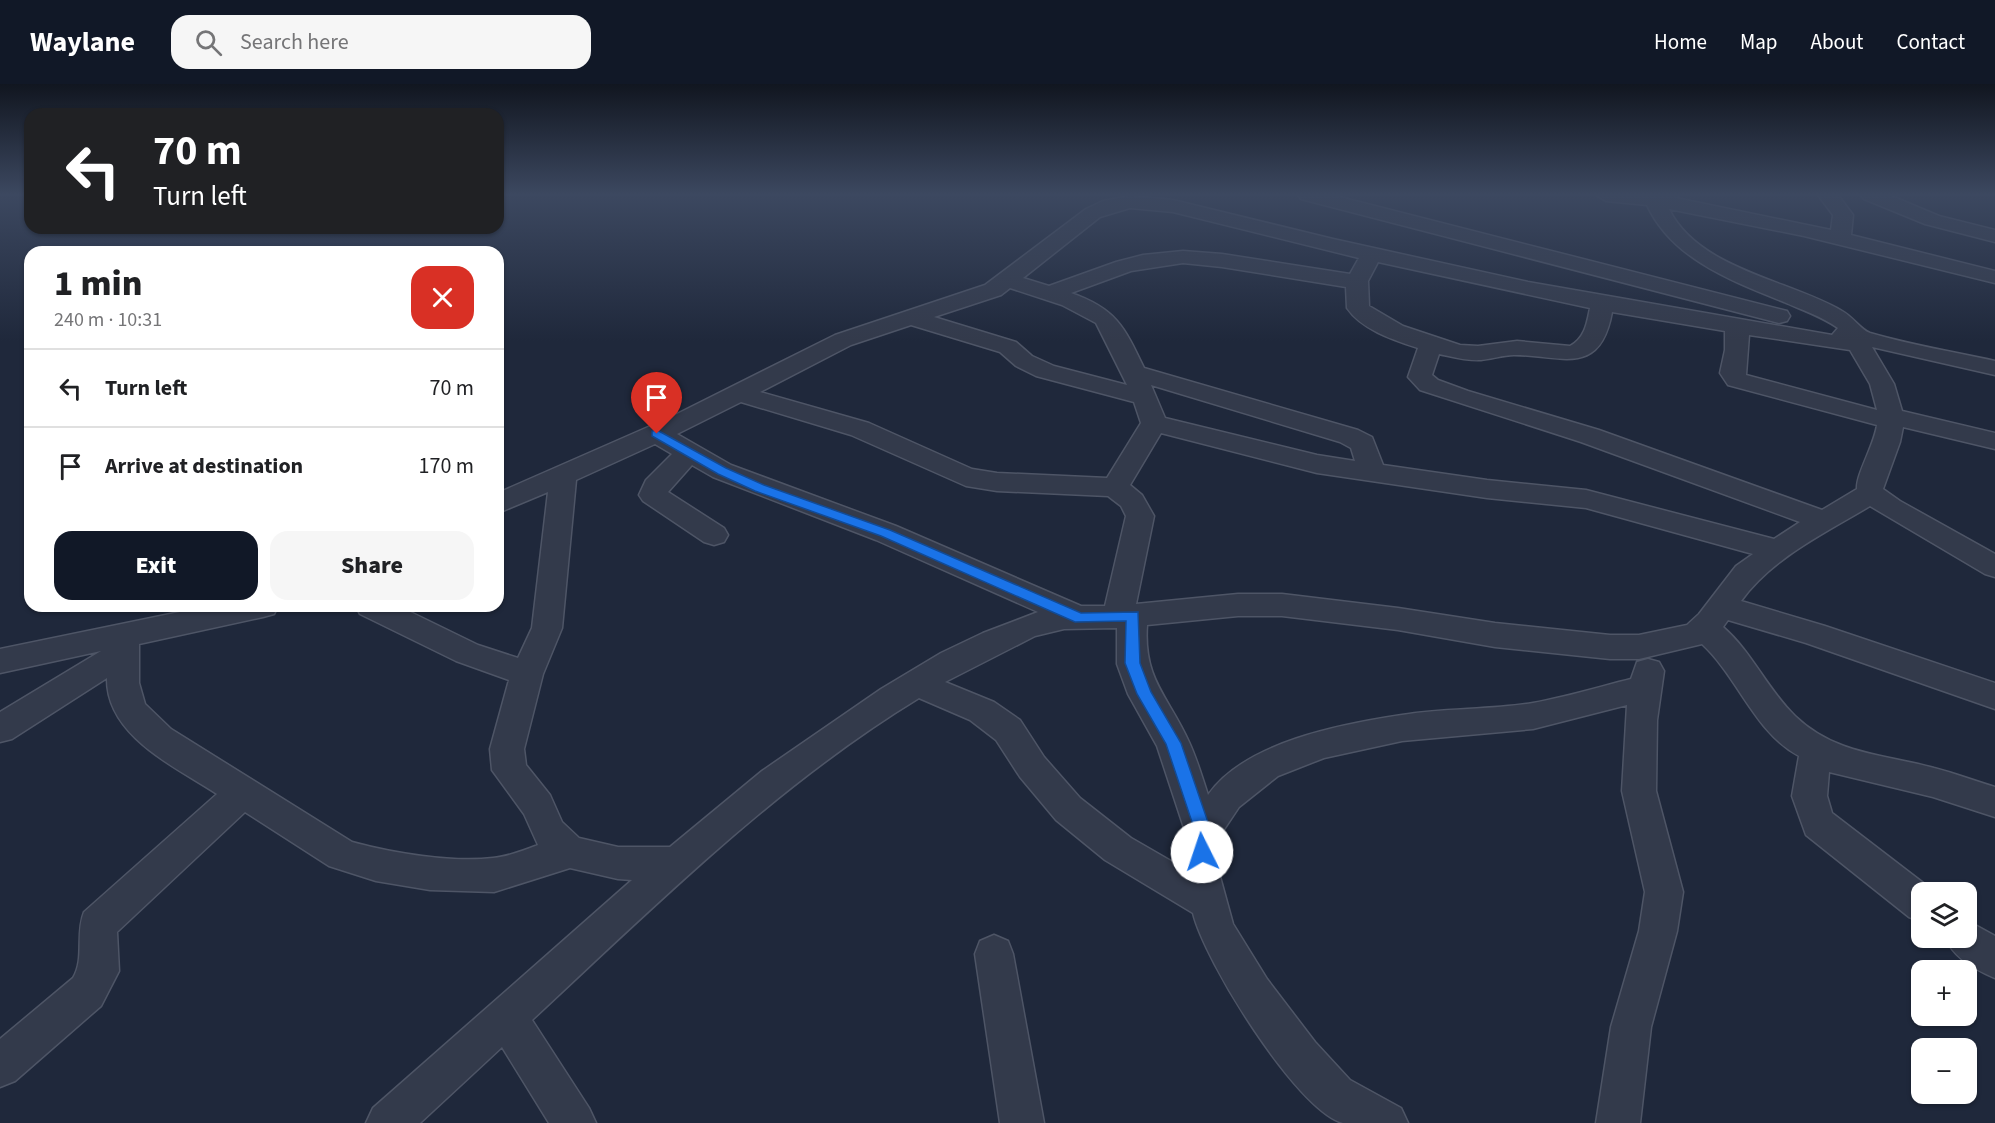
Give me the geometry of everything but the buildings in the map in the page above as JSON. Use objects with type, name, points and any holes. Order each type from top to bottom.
[{"type":"street","points":[[504,501],[657,434],[741,394],[843,340],[993,290],[1054,243]]},
{"type":"street","points":[[1323,243],[1602,303],[1863,348],[1989,363]]},
{"type":"street","points":[[1499,243],[1699,294],[1863,348],[1933,368],[1995,380]]},
{"type":"street","points":[[1683,243],[1733,271],[1834,315],[1849,326],[1863,348],[1887,396],[1892,418],[1882,458],[1869,484],[1870,493],[1890,508],[1995,567]]},
{"type":"street","points":[[1862,243],[1995,277]]},
{"type":"street","points":[[1971,270],[1983,243]]},
{"type":"street","points":[[1371,255],[1357,280],[1357,303],[1362,313],[1391,328],[1432,344],[1474,354],[1501,348],[1573,353],[1585,347],[1593,338],[1602,303]]},
{"type":"street","points":[[1049,294],[1134,262],[1186,257],[1292,274],[1357,280]]},
{"type":"street","points":[[1008,280],[1091,310],[1106,319],[1144,397],[1154,423]]},
{"type":"street","points":[[910,317],[1008,347],[1024,361],[1045,371],[1144,397]]},
{"type":"street","points":[[1737,326],[1737,350],[1732,373],[1737,380],[1830,407],[1995,441]]},
{"type":"street","points":[[1432,344],[1422,363],[1420,376],[1435,387],[1590,436],[1825,521]]},
{"type":"street","points":[[1132,372],[1349,436],[1363,443],[1372,472]]},
{"type":"street","points":[[741,394],[860,429],[966,477],[997,482],[1115,487],[1132,501],[1140,516],[1126,616],[1131,639],[1132,663],[1144,694],[1173,743],[1203,831],[1201,873],[1216,930],[1253,993],[1300,1057],[1335,1095],[1386,1123]]},
{"type":"street","points":[[1115,487],[1154,423]]},
{"type":"street","points":[[1154,423],[1317,464],[1487,489],[1547,493],[1586,499],[1776,550]]},
{"type":"street","points":[[657,434],[688,453],[760,488],[886,533],[1080,618]]},
{"type":"street","points":[[688,453],[656,486],[654,495],[714,535]]},
{"type":"street","points":[[563,475],[547,628],[527,674],[519,715],[507,749],[509,770],[538,806],[548,831],[558,844],[570,852],[618,863],[677,864]]},
{"type":"street","points":[[388,1123],[677,864],[774,781],[916,683],[952,662],[1028,626],[1064,618],[1126,616],[1238,605],[1282,605],[1610,647],[1652,644],[1696,634],[1713,617],[1746,573],[1776,550],[1870,493]]},
{"type":"street","points":[[0,661],[123,645],[241,612]]},
{"type":"street","points":[[383,612],[467,653],[527,674]]},
{"type":"street","points":[[1713,617],[1814,634],[1995,696]]},
{"type":"street","points":[[1713,617],[1728,649],[1760,689],[1768,707],[1782,724],[1806,744],[1838,761],[1860,768],[1933,782],[1995,802]]},
{"type":"street","points":[[1618,1123],[1631,1027],[1658,931],[1664,892],[1639,791],[1641,720],[1652,644]]},
{"type":"street","points":[[123,645],[123,683],[131,710],[159,739],[342,855],[376,865],[430,873],[494,875],[570,852]]},
{"type":"street","points":[[0,729],[123,645]]},
{"type":"street","points":[[916,683],[982,711],[1008,730],[1032,767],[1068,808],[1118,849],[1209,903]]},
{"type":"street","points":[[1203,831],[1227,796],[1266,766],[1320,745],[1402,728],[1533,716],[1645,688]]},
{"type":"street","points":[[1818,750],[1808,794],[1810,808],[1819,824],[1911,896]]},
{"type":"street","points":[[0,1066],[87,992],[99,971],[98,925],[242,793]]},
{"type":"street","points":[[1977,946],[1995,959]]},
{"type":"street","points":[[994,954],[1022,1123]]},
{"type":"street","points":[[506,1016],[574,1123]]},
{"type":"route","points":[[657,434],[722,471],[760,488],[886,533],[1080,618],[1133,616],[1132,663],[1144,694],[1173,743],[1203,831],[1202,852]]}]
